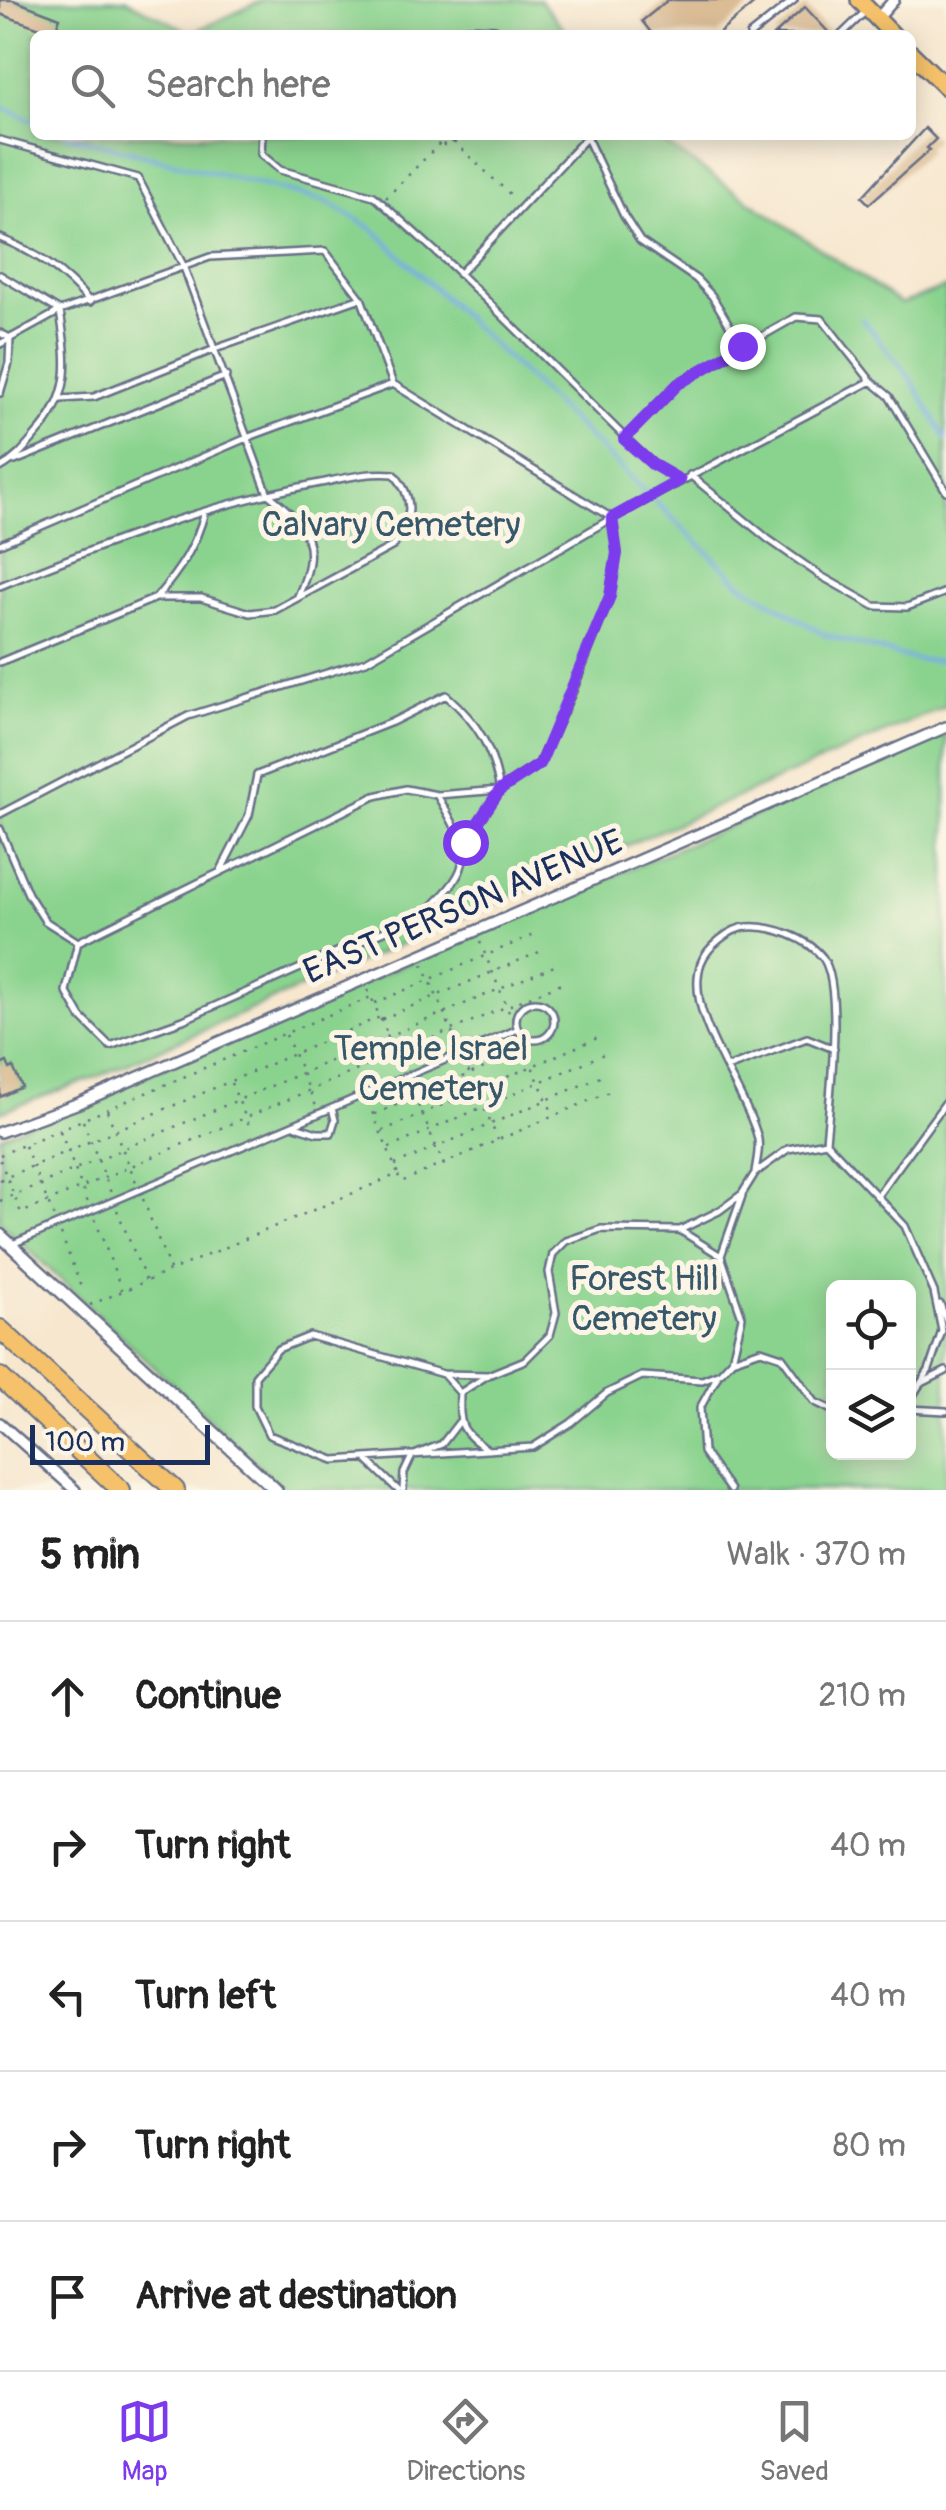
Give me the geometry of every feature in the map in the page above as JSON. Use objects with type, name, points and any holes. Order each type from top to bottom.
[{"type":"highway","points":[[0,1329],[176,1490]]},
{"type":"highway","points":[[0,1377],[121,1490]]},
{"type":"main road","points":[[868,10],[888,30]]},
{"type":"main road","points":[[916,58],[946,87]]},
{"type":"street","points":[[868,10],[894,0]]},
{"type":"street","name":"EAST PERSON AVENUE","points":[[0,1132],[79,1103],[946,726]]},
{"type":"street","points":[[5,1240],[276,1490]]},
{"type":"street","points":[[0,1423],[75,1490]]},
{"type":"lane","points":[[756,30],[794,0]]},
{"type":"lane","points":[[846,30],[868,10]]},
{"type":"lane","points":[[463,30],[497,30]]},
{"type":"lane","points":[[0,140],[138,178],[182,265],[268,494],[291,512],[308,534],[308,575],[297,598]]},
{"type":"lane","points":[[262,140],[261,154],[280,170],[374,196],[459,274],[624,439],[652,464],[680,480]]},
{"type":"lane","points":[[459,274],[582,140]]},
{"type":"lane","points":[[588,140],[640,241],[696,279],[712,296],[742,346]]},
{"type":"lane","points":[[0,238],[31,251],[69,278],[90,302]]},
{"type":"lane","points":[[0,344],[60,311],[182,265],[210,257],[325,251],[361,298],[392,384],[612,518]]},
{"type":"lane","points":[[0,275],[60,311],[68,361],[62,399],[12,462]]},
{"type":"lane","points":[[62,399],[94,396],[361,298]]},
{"type":"lane","points":[[624,439],[678,384],[796,317],[822,319],[871,381],[889,396],[946,491]]},
{"type":"lane","points":[[0,333],[10,338]]},
{"type":"lane","points":[[0,393],[9,362],[10,338]]},
{"type":"lane","points":[[0,468],[226,376]]},
{"type":"lane","points":[[0,814],[188,716],[366,661],[637,503],[871,381]]},
{"type":"lane","points":[[0,544],[249,437],[392,384]]},
{"type":"lane","points":[[0,586],[205,510],[376,472],[394,474],[406,488],[410,506],[406,529],[393,546],[275,610],[250,613],[201,598],[156,598],[0,662]]},
{"type":"lane","points":[[690,476],[768,539],[874,606],[908,607],[946,592]]},
{"type":"lane","points":[[156,598],[198,541],[205,510]]},
{"type":"lane","points":[[500,790],[437,795],[406,789],[375,796],[78,942],[66,991],[81,1017],[110,1046],[183,1020],[425,912],[454,885],[465,842],[500,790],[540,764],[610,596],[617,553],[612,518]]},
{"type":"lane","points":[[219,872],[249,815],[257,775],[392,722],[446,695],[473,718],[494,758],[500,790]]},
{"type":"lane","points":[[437,795],[465,842]]},
{"type":"lane","points":[[0,829],[28,894],[45,921],[78,942]]},
{"type":"lane","points":[[755,1173],[759,1138],[698,998],[701,962],[720,939],[744,926],[776,929],[824,959],[831,982],[834,1049],[826,1142],[905,1226],[946,1320]]},
{"type":"lane","points":[[543,1004],[552,1014],[552,1029],[544,1038],[526,1038],[517,1029],[517,1016],[525,1006],[543,1004]]},
{"type":"lane","points":[[5,1240],[292,1125],[517,1029]]},
{"type":"lane","points":[[727,1068],[807,1038],[834,1049]]},
{"type":"lane","points":[[877,1196],[946,1102]]},
{"type":"lane","points":[[292,1125],[317,1133],[331,1132],[335,1120],[332,1108]]},
{"type":"lane","points":[[732,1360],[742,1316],[721,1256],[742,1194],[755,1173],[788,1149],[826,1142]]},
{"type":"lane","points":[[460,1393],[488,1375],[525,1360],[550,1335],[556,1313],[549,1272],[553,1254],[566,1240],[600,1228],[680,1230],[719,1211],[742,1194]]},
{"type":"lane","points":[[680,1230],[721,1256]]},
{"type":"lane","points":[[916,1392],[929,1370],[942,1332],[934,1292]]},
{"type":"lane","points":[[488,1375],[443,1374],[310,1336],[278,1349],[254,1376],[255,1406],[270,1435],[334,1460],[490,1452],[532,1447],[571,1423],[607,1393],[642,1376],[702,1380],[720,1373]]},
{"type":"lane","points":[[730,1490],[703,1452],[700,1408],[732,1360],[761,1350],[782,1357],[814,1402],[826,1407]]},
{"type":"lane","points":[[921,1383],[946,1372]]},
{"type":"lane","points":[[366,1459],[400,1490],[412,1456],[442,1444],[459,1422],[460,1393],[443,1374]]},
{"type":"lane","points":[[916,1407],[946,1411]]},
{"type":"lane","points":[[459,1422],[470,1438],[490,1452]]},
{"type":"path","points":[[381,203],[440,142],[454,142],[522,206]]},
{"type":"path","points":[[374,1004],[538,933]]},
{"type":"path","points":[[478,939],[554,1116]]},
{"type":"path","points":[[0,1180],[544,950]]},
{"type":"path","points":[[422,963],[498,1140]]},
{"type":"path","points":[[0,1201],[554,966]]},
{"type":"path","points":[[371,997],[0,1158],[21,1213],[562,982]]},
{"type":"path","points":[[367,987],[447,1172]]},
{"type":"path","points":[[285,1034],[319,1113]]},
{"type":"path","points":[[380,1132],[602,1036]]},
{"type":"path","points":[[374,1114],[525,1050]]},
{"type":"path","points":[[388,1149],[604,1054]]},
{"type":"path","points":[[394,1165],[605,1075]]},
{"type":"path","points":[[230,1081],[255,1140]]},
{"type":"path","points":[[365,1094],[401,1182],[609,1092]]},
{"type":"path","points":[[79,1309],[398,1174]]},
{"type":"green space","name":"Calvary Cemetery","points":[[0,0],[126,0],[186,30],[30,30],[30,140],[659,140],[901,304],[946,287],[946,706],[94,1078],[0,1112]]},
{"type":"green space","name":"Calvary Cemetery","points":[[263,0],[540,0],[565,30],[198,30]]},
{"type":"green space","name":"Forest Hill Cemetery","points":[[946,734],[946,1490],[285,1490],[0,1223],[0,1136]]},
{"type":"building","points":[[0,0],[13,0],[60,18],[55,30],[45,30],[0,14]]},
{"type":"building","points":[[668,0],[758,0],[723,30],[649,30],[642,21]]},
{"type":"building","points":[[805,7],[826,30],[780,30]]},
{"type":"building","points":[[925,128],[936,139],[927,148],[930,150],[869,204],[862,197]]},
{"type":"building","points":[[7,1062],[22,1087],[0,1097],[0,1065]]},
{"type":"waterway","points":[[0,106],[30,120]]},
{"type":"waterway","points":[[85,140],[325,201],[373,229],[740,583],[825,635],[917,660],[946,661]]},
{"type":"waterway","points":[[862,319],[911,379],[946,439]]},
{"type":"route","points":[[465,842],[500,790],[540,764],[610,596],[617,553],[612,518],[680,480],[652,464],[624,439],[678,384],[742,346]]},
{"type":"park label","name":"Temple Israel Cemetery","points":[[431,1068]]}]
